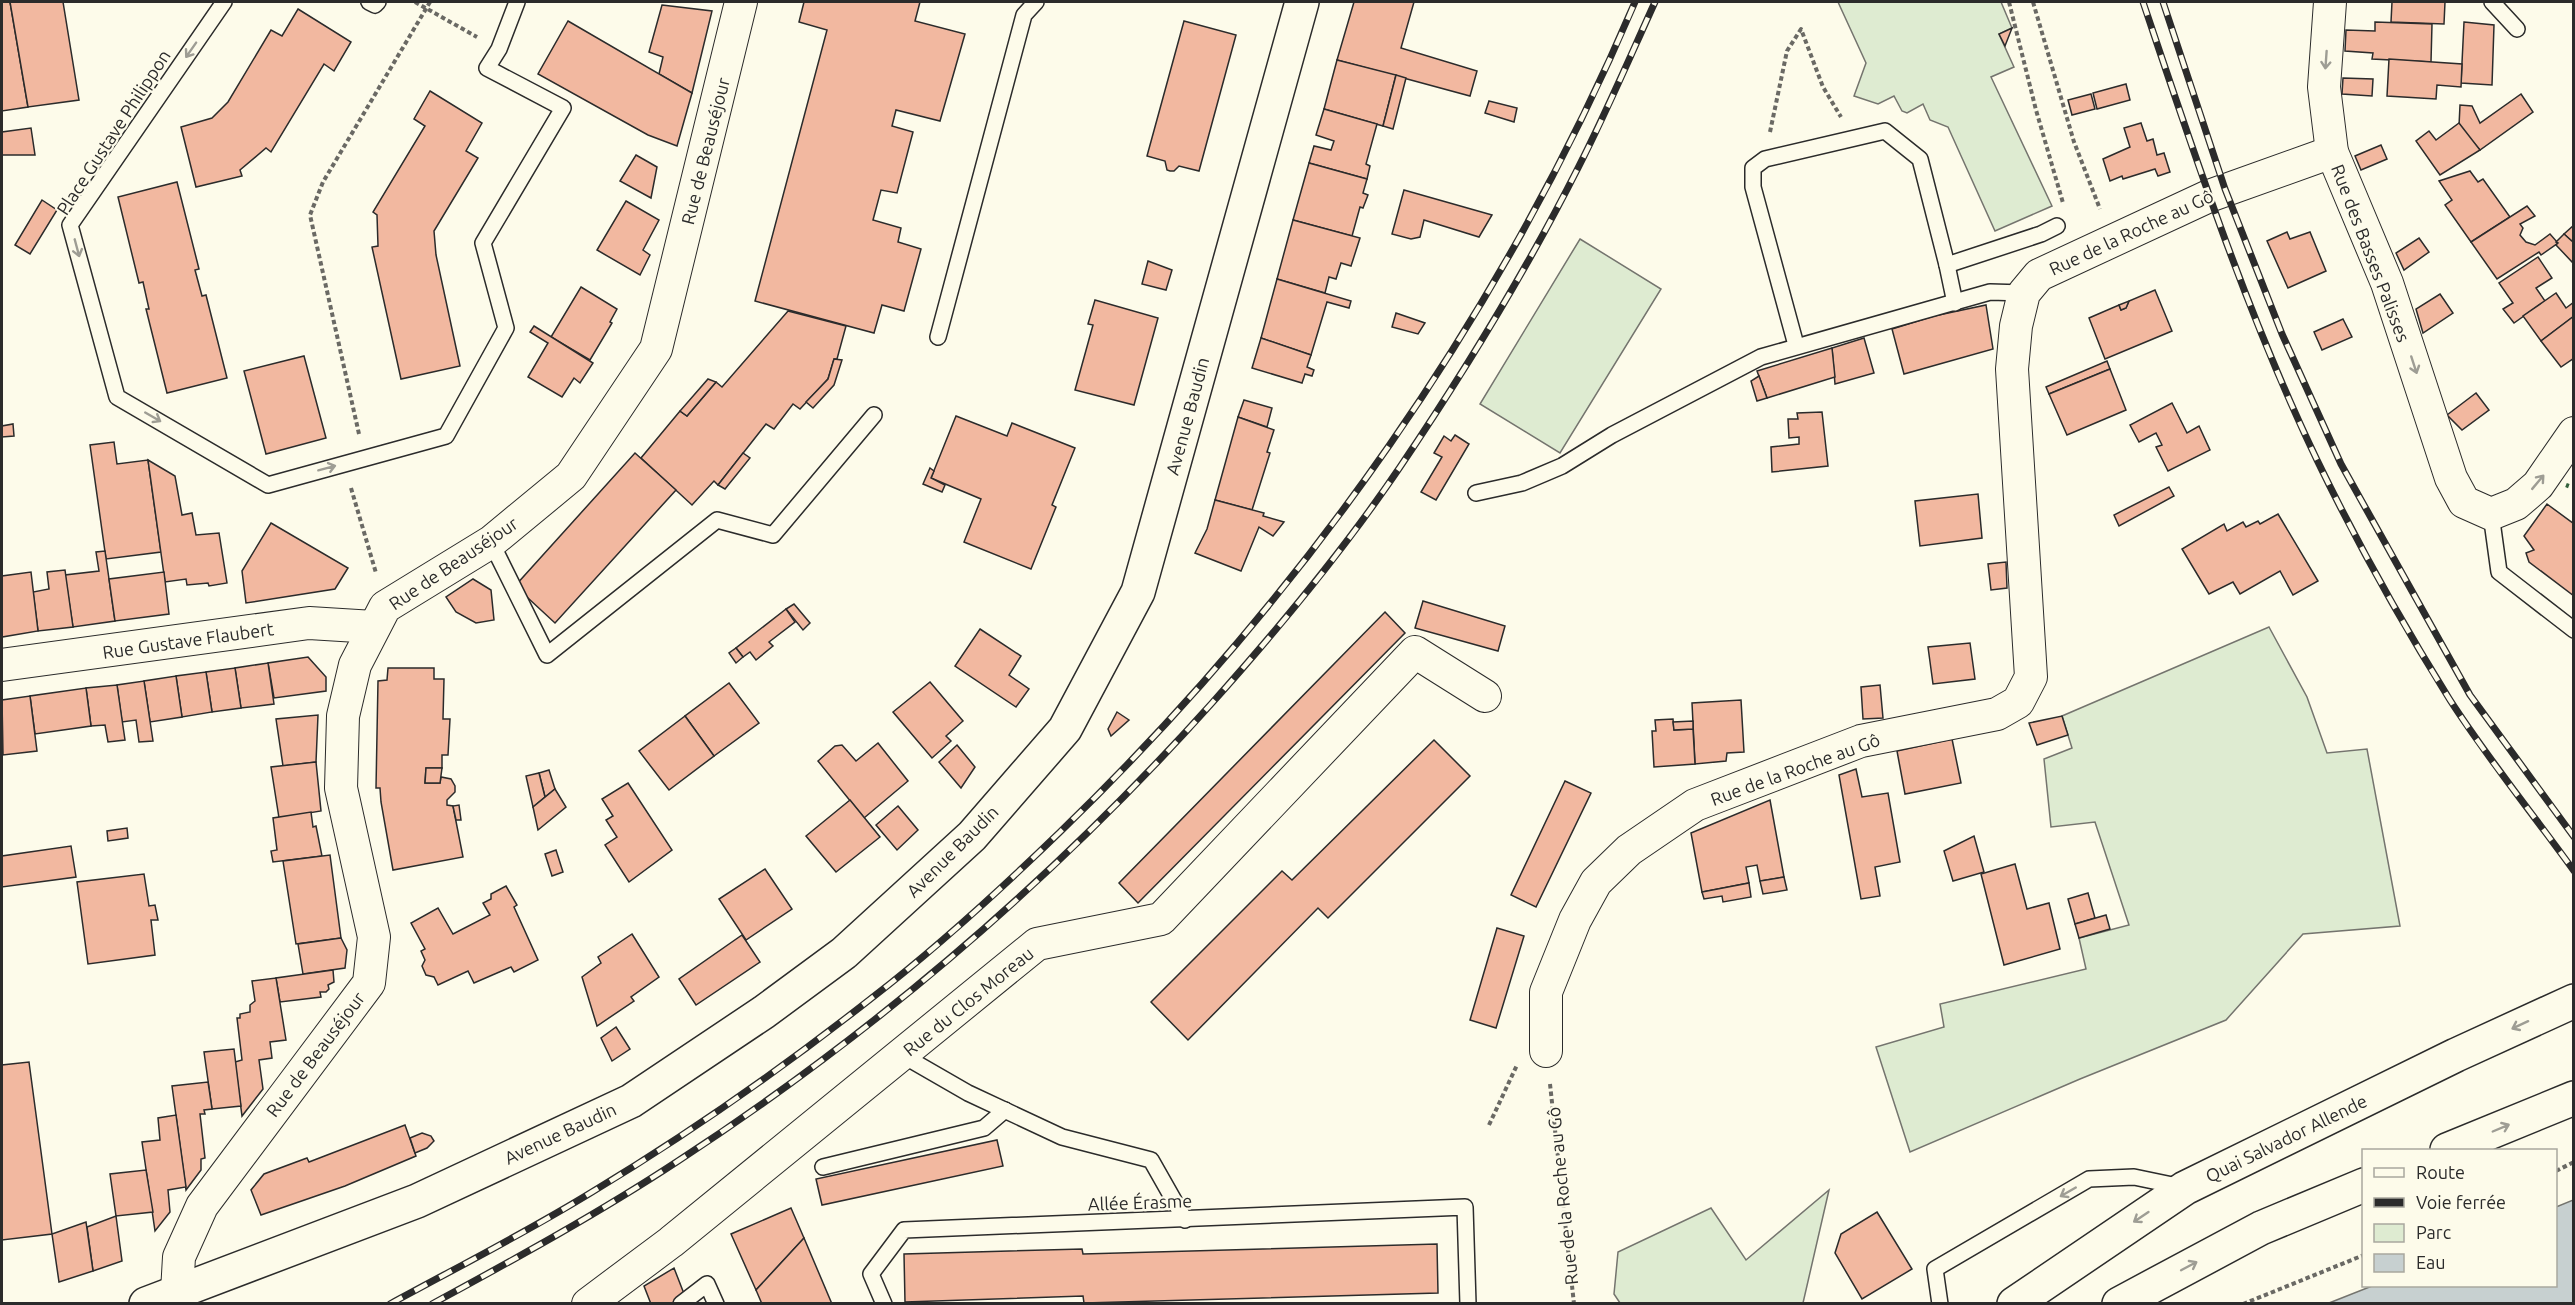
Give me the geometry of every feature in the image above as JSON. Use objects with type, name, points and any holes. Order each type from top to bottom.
[{"type":"main road","name":"Avenue Baudin","points":[[146,1304],[417,1201],[631,1101],[764,1012],[844,953],[972,836],[1065,729],[1138,592],[1302,2]]},
{"type":"main road","name":"Quai Salvador Allende","points":[[2014,1304],[2185,1188],[2456,1055],[2574,1001]]},
{"type":"main road","points":[[2449,1149],[2574,1098]]},
{"type":"main road","points":[[2119,1304],[2260,1228],[2362,1186]]},
{"type":"street","name":"Rue de Beauséjour","points":[[177,1292],[179,1257],[202,1206],[369,984],[374,937],[341,788],[344,716],[355,665],[386,607],[490,542],[571,476],[656,349],[741,2]]},
{"type":"street","name":"Rue des Basses Palisses","points":[[2330,2],[2324,87],[2332,152],[2387,284],[2451,478],[2464,502],[2490,514]]},
{"type":"street","name":"Rue de la Roche au Gô","points":[[1546,1051],[1545,992],[1575,920],[1596,882],[1629,850],[1695,806],[1850,746],[1997,714],[2018,702],[2031,677],[2012,369],[2016,326],[2024,293],[2039,275],[2209,196],[2332,152]]},
{"type":"street","points":[[2490,514],[2516,504],[2538,485],[2574,433]]},
{"type":"street","name":"Rue Gustave Flaubert","points":[[2,665],[309,623],[374,627]]},
{"type":"street","name":"Rue du Clos Moreau","points":[[588,1304],[671,1242],[1037,944],[1161,919],[1415,652],[1485,696]]},
{"type":"lane","name":"Place Gustave Philippon","points":[[224,2],[70,225],[117,397],[268,485],[446,436],[506,328],[483,243],[562,108],[487,68],[499,49],[517,2]]},
{"type":"lane","points":[[369,2],[375,5],[378,2]]},
{"type":"lane","points":[[938,337],[1024,15],[1035,2]]},
{"type":"lane","points":[[2492,2],[2517,29]]},
{"type":"lane","points":[[1796,345],[1753,188],[1753,168],[1765,159],[1885,131],[1920,159],[1947,265],[1954,303]]},
{"type":"lane","points":[[1947,265],[2042,234],[2057,226]]},
{"type":"lane","points":[[1476,493],[1522,483],[1563,466],[1612,435],[1761,357],[1796,345],[1990,292],[2024,293]]},
{"type":"lane","points":[[490,542],[547,655],[717,520],[773,536],[874,415]]},
{"type":"lane","points":[[2490,514],[2499,572],[2574,630]]},
{"type":"lane","points":[[902,1055],[968,1093],[1062,1137],[1151,1160],[1185,1220]]},
{"type":"lane","points":[[823,1167],[984,1128],[1005,1110]]},
{"type":"lane","points":[[1940,1304],[1935,1269],[2089,1179],[2134,1177],[2185,1188]]},
{"type":"lane","name":"Allée Érasme","points":[[884,1304],[871,1274],[904,1230],[1466,1207],[1468,1304]]},
{"type":"lane","points":[[681,1304],[707,1284],[716,1304]]},
{"type":"path","points":[[415,2],[499,49]]},
{"type":"path","points":[[364,459],[310,215],[323,182],[430,2]]},
{"type":"path","points":[[2009,2],[2036,110],[2064,198],[2063,213],[2057,226]]},
{"type":"path","points":[[2033,2],[2074,142],[2113,240]]},
{"type":"path","points":[[1765,159],[1787,51],[1801,29],[1823,87],[1854,139]]},
{"type":"path","points":[[344,464],[366,541]]},
{"type":"path","points":[[1488,1125],[1520,1058],[1546,1051]]},
{"type":"path","name":"Rue de la Roche au Gô","points":[[1546,1051],[1574,1304]]},
{"type":"path","points":[[2557,1170],[2574,1162]]},
{"type":"path","points":[[2243,1304],[2362,1256]]},
{"type":"green space","points":[[1838,2],[2001,2],[2012,28],[1999,34],[2014,67],[1991,77],[2052,206],[1995,231],[1948,127],[1930,120],[1923,104],[1907,113],[1902,111],[1894,96],[1878,104],[1854,96],[1866,63]]},
{"type":"green space","points":[[1580,239],[1661,289],[1560,453],[1480,404]]},
{"type":"green space","points":[[2269,627],[2307,697],[2327,753],[2367,749],[2400,926],[2303,934],[2226,1020],[2080,1079],[1910,1152],[1876,1047],[1944,1027],[1940,1004],[2086,969],[2079,938],[2129,925],[2095,822],[2051,827],[2044,759],[2072,748],[2062,716]]},
{"type":"green space","points":[[1829,1190],[1803,1303],[1620,1303],[1614,1294],[1618,1252],[1711,1208],[1746,1260]]},
{"type":"water","points":[[2573,1200],[2573,1303],[2329,1303],[2369,1287],[2557,1287],[2557,1207]]},
{"type":"building","points":[[2,2],[10,2],[28,107],[2,111]]},
{"type":"building","points":[[10,2],[63,2],[79,100],[28,107]]},
{"type":"building","points":[[804,2],[920,2],[915,21],[965,34],[940,121],[896,110],[892,126],[913,132],[897,193],[881,190],[873,220],[901,228],[898,242],[921,249],[904,311],[882,305],[874,333],[755,301],[827,30],[799,22]]},
{"type":"building","points":[[1354,2],[1414,2],[1401,48],[1477,71],[1470,96],[1337,60]]},
{"type":"building","points":[[2392,2],[2445,2],[2444,24],[2391,22]]},
{"type":"building","points":[[662,5],[712,11],[692,93],[659,74],[663,57],[649,52]]},
{"type":"building","points":[[298,9],[351,42],[334,71],[324,64],[271,152],[266,148],[240,170],[242,176],[196,187],[181,127],[212,118],[228,102],[271,30],[282,36]]},
{"type":"building","points":[[568,21],[692,93],[677,146],[648,135],[538,74]]},
{"type":"building","points":[[1184,21],[1236,35],[1199,171],[1179,166],[1174,171],[1170,171],[1167,170],[1165,161],[1147,156]]},
{"type":"building","points":[[2375,22],[2432,24],[2431,62],[2372,59],[2373,53],[2345,51],[2346,30],[2375,31]]},
{"type":"building","points":[[2464,22],[2494,25],[2492,85],[2461,83]]},
{"type":"building","points":[[2012,28],[2005,46],[1999,34]]},
{"type":"building","points":[[2389,59],[2462,64],[2461,87],[2437,85],[2436,99],[2387,96]]},
{"type":"building","points":[[1337,60],[1396,75],[1383,126],[1324,109]]},
{"type":"building","points":[[1396,75],[1406,78],[1393,129],[1383,126]]},
{"type":"building","points":[[2343,78],[2373,79],[2372,96],[2342,94]]},
{"type":"building","points":[[2126,84],[2130,100],[2097,109],[2093,93]]},
{"type":"building","points":[[430,91],[482,123],[466,151],[478,158],[434,231],[436,255],[460,366],[401,379],[372,247],[378,246],[377,215],[373,212],[425,126],[414,119]]},
{"type":"building","points":[[2091,94],[2095,109],[2072,115],[2068,100]]},
{"type":"building","points":[[2521,94],[2533,112],[2480,150],[2459,126],[2460,105],[2472,106],[2480,123]]},
{"type":"building","points":[[1489,101],[1517,108],[1514,122],[1485,113]]},
{"type":"building","points":[[1324,109],[1377,124],[1366,164],[1370,166],[1367,179],[1309,163],[1314,146],[1331,150],[1334,141],[1316,135]]},
{"type":"building","points":[[2141,123],[2147,141],[2153,139],[2157,155],[2164,153],[2170,172],[2158,176],[2155,169],[2110,181],[2103,159],[2130,147],[2124,128]]},
{"type":"building","points":[[2459,123],[2480,150],[2440,175],[2416,141],[2429,131],[2436,140]]},
{"type":"building","points":[[31,128],[35,155],[2,155],[2,132]]},
{"type":"building","points":[[2381,145],[2387,159],[2361,170],[2355,156]]},
{"type":"building","points":[[636,155],[657,167],[651,198],[620,181]]},
{"type":"building","points":[[1309,163],[1367,179],[1363,193],[1368,195],[1363,208],[1360,207],[1352,236],[1293,220]]},
{"type":"building","points":[[2470,171],[2478,182],[2483,179],[2510,217],[2471,242],[2445,205],[2452,200],[2439,181]]},
{"type":"building","points":[[177,182],[199,269],[195,270],[202,296],[206,295],[227,378],[167,393],[146,309],[149,309],[143,282],[139,283],[118,197]]},
{"type":"building","points":[[1404,190],[1492,215],[1479,237],[1424,220],[1420,237],[1411,239],[1392,234]]},
{"type":"building","points":[[42,200],[57,210],[30,254],[15,245]]},
{"type":"building","points":[[626,201],[659,220],[643,250],[650,255],[640,275],[597,250]]},
{"type":"building","points":[[2527,206],[2535,216],[2520,224],[2523,228],[2520,235],[2526,242],[2535,245],[2550,234],[2558,243],[2541,255],[2539,252],[2497,279],[2471,242]]},
{"type":"building","points":[[1293,220],[1360,238],[1351,266],[1341,263],[1336,279],[1329,277],[1325,293],[1277,279]]},
{"type":"building","points":[[2574,225],[2574,243],[2564,234]]},
{"type":"building","points":[[2287,232],[2290,239],[2310,232],[2326,271],[2288,288],[2267,241]]},
{"type":"building","points":[[2564,234],[2574,243],[2574,264],[2556,245]]},
{"type":"building","points":[[2419,238],[2429,252],[2404,270],[2396,253]]},
{"type":"building","points":[[2538,257],[2552,278],[2536,288],[2545,301],[2514,323],[2503,309],[2513,303],[2499,283]]},
{"type":"building","points":[[1148,261],[1172,270],[1166,290],[1142,284]]},
{"type":"building","points":[[1277,279],[1351,301],[1349,308],[1327,302],[1311,355],[1261,338]]},
{"type":"building","points":[[581,287],[617,309],[610,322],[612,323],[590,360],[551,337]]},
{"type":"building","points":[[2155,290],[2172,331],[2105,359],[2089,318],[2119,305],[2121,310],[2126,308],[2129,301]]},
{"type":"building","points":[[2556,293],[2566,308],[2574,302],[2574,316],[2541,341],[2523,316]]},
{"type":"building","points":[[2440,294],[2453,313],[2423,333],[2416,309]]},
{"type":"building","points":[[1095,300],[1158,318],[1134,405],[1075,390],[1093,325],[1088,324]]},
{"type":"building","points":[[2129,301],[2126,308],[2121,310],[2119,305]]},
{"type":"building","points":[[1986,305],[1993,349],[1904,374],[1892,329],[1934,316]]},
{"type":"building","points":[[788,311],[846,326],[837,359],[834,359],[828,379],[800,409],[793,404],[774,429],[766,424],[718,485],[714,481],[692,505],[641,458],[680,411],[687,416],[716,382],[722,387]]},
{"type":"building","points":[[1396,313],[1425,323],[1418,334],[1392,327]]},
{"type":"building","points":[[2574,316],[2574,358],[2561,367],[2541,341]]},
{"type":"building","points":[[2343,319],[2352,337],[2322,350],[2314,332]]},
{"type":"building","points":[[534,326],[593,363],[580,383],[574,378],[562,397],[528,377],[548,343],[530,332]]},
{"type":"building","points":[[1261,338],[1311,355],[1307,367],[1314,370],[1312,376],[1305,374],[1302,383],[1252,368]]},
{"type":"building","points":[[1864,338],[1874,373],[1835,384],[1832,348]]},
{"type":"building","points":[[1832,348],[1835,377],[1767,398],[1757,371]]},
{"type":"building","points":[[304,356],[326,438],[266,454],[244,371]]},
{"type":"building","points":[[834,359],[842,360],[834,385],[813,408],[806,402],[828,379]]},
{"type":"building","points":[[2107,361],[2110,369],[2049,394],[2046,387]]},
{"type":"building","points":[[2110,369],[2126,410],[2067,435],[2049,394]]},
{"type":"building","points":[[1759,376],[1767,398],[1757,401],[1751,381]]},
{"type":"building","points":[[708,379],[716,382],[687,416],[680,411]]},
{"type":"building","points":[[2476,393],[2489,410],[2462,430],[2447,415]]},
{"type":"building","points":[[1244,400],[1272,408],[1267,427],[1238,417]]},
{"type":"building","points":[[2172,403],[2187,433],[2199,426],[2210,450],[2168,471],[2156,447],[2162,445],[2156,433],[2139,442],[2130,425]]},
{"type":"building","points":[[1822,412],[1828,466],[1772,472],[1771,447],[1799,444],[1799,437],[1789,438],[1788,419],[1798,419],[1797,413]]},
{"type":"building","points":[[956,416],[1007,436],[1012,423],[1075,448],[1052,505],[1056,507],[1031,569],[964,542],[981,499],[931,478]]},
{"type":"building","points":[[1238,417],[1274,430],[1267,452],[1270,453],[1252,510],[1215,500]]},
{"type":"building","points":[[13,424],[14,436],[2,437],[2,426]]},
{"type":"building","points":[[1455,435],[1469,444],[1436,500],[1421,492],[1442,457],[1434,453],[1444,436],[1451,441]]},
{"type":"building","points":[[114,442],[117,464],[148,460],[161,552],[106,559],[90,445]]},
{"type":"building","points":[[635,453],[676,490],[555,623],[515,586]]},
{"type":"building","points":[[743,453],[750,458],[725,489],[718,485]]},
{"type":"building","points":[[148,460],[175,476],[182,515],[192,513],[196,535],[219,533],[227,583],[209,586],[208,583],[187,585],[186,579],[165,582]]},
{"type":"building","points":[[930,468],[934,471],[931,478],[945,485],[942,492],[923,484]]},
{"type":"building","points":[[2169,487],[2174,496],[2119,526],[2114,515]]},
{"type":"building","points":[[1978,494],[1982,538],[1920,546],[1915,501]]},
{"type":"building","points":[[1215,500],[1264,513],[1263,516],[1284,522],[1273,536],[1259,527],[1241,571],[1195,553],[1207,529]]},
{"type":"building","points":[[2547,504],[2574,524],[2574,596],[2529,562],[2526,553],[2534,550],[2524,536]]},
{"type":"building","points":[[2278,514],[2318,581],[2293,595],[2280,571],[2240,594],[2233,582],[2209,594],[2182,549],[2224,524],[2227,531],[2243,522],[2246,527],[2258,521],[2260,524]]},
{"type":"building","points":[[271,523],[348,568],[335,589],[246,603],[242,571]]},
{"type":"building","points":[[105,551],[115,621],[73,627],[65,575],[99,571],[96,552]]},
{"type":"building","points":[[2006,562],[2007,588],[1991,590],[1988,564]]},
{"type":"building","points":[[65,570],[73,627],[38,631],[33,592],[49,589],[47,572]]},
{"type":"building","points":[[31,572],[38,631],[2,637],[2,576]]},
{"type":"building","points":[[164,572],[169,614],[115,621],[109,579]]},
{"type":"building","points":[[473,579],[491,590],[494,620],[476,623],[456,612],[446,597]]},
{"type":"building","points":[[1423,601],[1505,626],[1498,651],[1415,628]]},
{"type":"building","points":[[794,604],[810,623],[803,630],[786,609]]},
{"type":"building","points":[[786,609],[795,622],[769,642],[773,646],[756,660],[750,652],[743,657],[736,648]]},
{"type":"building","points":[[1385,612],[1405,633],[1138,903],[1119,883]]},
{"type":"building","points":[[980,629],[1021,656],[1009,675],[1029,689],[1016,707],[955,666]]},
{"type":"building","points":[[1970,643],[1975,679],[1933,684],[1928,647]]},
{"type":"building","points":[[736,648],[743,657],[736,663],[729,653]]},
{"type":"building","points":[[308,657],[326,677],[326,691],[274,698],[268,663]]},
{"type":"building","points":[[268,663],[274,704],[241,708],[235,668]]},
{"type":"building","points":[[235,668],[241,708],[212,712],[206,672]]},
{"type":"building","points":[[388,668],[434,668],[434,679],[444,679],[443,719],[450,719],[448,755],[442,755],[442,768],[426,768],[425,783],[440,783],[441,777],[451,779],[455,786],[455,792],[447,800],[447,805],[453,806],[463,857],[393,870],[380,788],[376,788],[378,681],[387,680]]},
{"type":"building","points":[[206,672],[212,712],[182,717],[176,676]]},
{"type":"building","points":[[176,676],[182,717],[150,722],[144,681]]},
{"type":"building","points":[[144,681],[153,741],[139,742],[136,720],[122,722],[117,685]]},
{"type":"building","points":[[930,682],[963,721],[946,736],[951,741],[932,758],[893,712]]},
{"type":"building","points":[[729,683],[759,723],[714,756],[685,716]]},
{"type":"building","points":[[117,685],[125,740],[108,742],[105,725],[91,726],[86,688]]},
{"type":"building","points":[[1880,685],[1883,718],[1863,719],[1861,687]]},
{"type":"building","points":[[86,688],[91,726],[35,734],[30,696]]},
{"type":"building","points":[[30,696],[37,751],[3,755],[2,700]]},
{"type":"building","points":[[1741,700],[1744,752],[1727,753],[1726,761],[1695,764],[1692,703]]},
{"type":"building","points":[[1117,712],[1129,720],[1111,736],[1108,729]]},
{"type":"building","points":[[318,715],[316,762],[283,766],[276,719]]},
{"type":"building","points":[[685,716],[714,756],[669,790],[639,751]]},
{"type":"building","points":[[2062,716],[2068,735],[2037,745],[2029,723]]},
{"type":"building","points":[[1673,719],[1674,730],[1693,729],[1695,764],[1654,767],[1652,731],[1656,731],[1655,720]]},
{"type":"building","points":[[1693,721],[1693,729],[1674,730],[1673,722]]},
{"type":"building","points":[[1952,739],[1961,783],[1905,794],[1897,751]]},
{"type":"building","points":[[1434,740],[1470,776],[1328,918],[1318,908],[1188,1040],[1151,1002],[1282,871],[1292,880]]},
{"type":"building","points":[[878,743],[908,781],[864,818],[818,761],[835,746],[842,745],[856,761]]},
{"type":"building","points":[[957,745],[975,767],[961,788],[939,762]]},
{"type":"building","points":[[316,762],[321,811],[279,818],[271,767]]},
{"type":"building","points":[[426,768],[442,768],[440,783],[425,783]]},
{"type":"building","points":[[1856,769],[1862,797],[1888,793],[1900,862],[1875,867],[1880,896],[1861,899],[1839,775]]},
{"type":"building","points":[[549,770],[555,789],[545,797],[539,773]]},
{"type":"building","points":[[539,773],[545,797],[533,807],[526,776]]},
{"type":"building","points":[[1565,781],[1591,793],[1536,907],[1511,895]]},
{"type":"building","points":[[628,783],[672,850],[629,882],[605,845],[617,837],[606,820],[613,816],[602,799]]},
{"type":"building","points":[[555,789],[566,807],[538,830],[533,807]]},
{"type":"building","points":[[850,800],[880,837],[836,872],[806,836]]},
{"type":"building","points":[[1770,800],[1784,877],[1760,881],[1757,865],[1746,867],[1749,883],[1702,892],[1691,833]]},
{"type":"building","points":[[459,805],[461,820],[456,820],[453,806]]},
{"type":"building","points":[[898,806],[918,830],[897,850],[876,825]]},
{"type":"building","points":[[311,812],[322,856],[273,862],[271,851],[277,850],[273,818]]},
{"type":"building","points":[[127,828],[128,838],[108,841],[107,831]]},
{"type":"building","points":[[1974,836],[1984,872],[1953,881],[1944,851]]},
{"type":"building","points":[[71,846],[76,877],[2,887],[2,856]]},
{"type":"building","points":[[556,850],[563,872],[552,876],[545,854]]},
{"type":"building","points":[[330,855],[341,938],[296,944],[283,861]]},
{"type":"building","points":[[2015,864],[2027,909],[2049,903],[2060,949],[2004,965],[1981,874]]},
{"type":"building","points":[[765,869],[792,909],[746,940],[719,899]]},
{"type":"building","points":[[144,874],[149,906],[155,905],[158,920],[151,920],[155,955],[88,964],[77,882]]},
{"type":"building","points":[[1784,877],[1787,890],[1763,894],[1760,881]]},
{"type":"building","points":[[1749,883],[1751,897],[1723,902],[1722,896],[1704,899],[1702,892]]},
{"type":"building","points":[[506,886],[517,905],[514,907],[538,960],[514,972],[511,967],[474,983],[468,971],[438,985],[434,977],[426,975],[422,966],[425,960],[421,951],[425,949],[411,923],[438,908],[453,934],[490,915],[483,903],[491,899],[491,894]]},
{"type":"building","points":[[2088,893],[2095,918],[2075,924],[2068,899]]},
{"type":"building","points":[[2106,915],[2110,929],[2079,938],[2075,924]]},
{"type":"building","points":[[1497,928],[1524,936],[1496,1028],[1470,1020]]},
{"type":"building","points":[[632,934],[659,977],[631,997],[634,1001],[597,1026],[582,977],[601,963],[598,957]]},
{"type":"building","points":[[742,935],[760,962],[696,1005],[679,979]]},
{"type":"building","points":[[341,938],[347,950],[345,968],[303,974],[298,944]]},
{"type":"building","points":[[333,970],[334,982],[328,985],[329,989],[326,992],[320,992],[321,997],[280,1002],[276,978]]},
{"type":"building","points":[[276,978],[286,1040],[270,1042],[272,1058],[259,1060],[263,1089],[242,1116],[235,1062],[242,1060],[237,1018],[240,1018],[240,1014],[250,1012],[250,1005],[255,1001],[252,981]]},
{"type":"building","points":[[616,1027],[630,1049],[612,1061],[601,1038]]},
{"type":"building","points":[[234,1049],[241,1106],[212,1109],[204,1052]]},
{"type":"building","points":[[29,1062],[52,1234],[2,1240],[2,1065]]},
{"type":"building","points":[[208,1082],[212,1109],[204,1110],[205,1114],[200,1114],[205,1158],[201,1159],[201,1170],[186,1190],[172,1086]]},
{"type":"building","points":[[176,1115],[186,1187],[168,1190],[170,1212],[155,1231],[142,1142],[160,1140],[158,1118]]},
{"type":"building","points":[[405,1125],[416,1156],[345,1186],[261,1215],[251,1190],[264,1174],[307,1158],[309,1162]]},
{"type":"building","points":[[422,1133],[431,1136],[434,1141],[427,1148],[415,1153],[410,1138]]},
{"type":"building","points":[[997,1140],[1003,1166],[822,1205],[816,1179]]},
{"type":"building","points":[[146,1170],[153,1212],[116,1216],[110,1174]]},
{"type":"building","points":[[791,1208],[804,1238],[756,1290],[731,1234]]},
{"type":"building","points":[[1877,1212],[1912,1269],[1862,1299],[1835,1253],[1841,1234]]},
{"type":"building","points":[[116,1216],[122,1261],[93,1271],[87,1227]]},
{"type":"building","points":[[86,1222],[93,1271],[59,1282],[52,1234]]},
{"type":"building","points":[[804,1238],[832,1304],[762,1304],[756,1290]]},
{"type":"building","points":[[1437,1244],[1438,1293],[1084,1303],[1083,1296],[905,1302],[904,1254],[1082,1249],[1083,1254]]},
{"type":"building","points":[[674,1268],[688,1304],[651,1304],[644,1286]]},
{"type":"railway","points":[[390,1304],[543,1221],[629,1170],[736,1099],[805,1049],[898,978],[969,917],[1060,832],[1149,741],[1234,647],[1314,548],[1389,446],[1459,340],[1523,230],[1582,118],[1635,2]]},
{"type":"railway","points":[[432,1304],[618,1199],[752,1111],[823,1059],[960,950],[1026,891],[1152,768],[1237,675],[1310,588],[1379,498],[1424,431],[1494,320],[1537,245],[1598,127],[1655,2]]},
{"type":"railway","points":[[2143,2],[2244,291],[2291,404],[2347,521],[2380,582],[2450,700],[2574,871]]},
{"type":"railway","points":[[2163,2],[2225,189],[2282,334],[2341,464],[2470,695],[2574,837]]},
{"type":"hedge","points":[[2566,485],[2574,488]]}]
